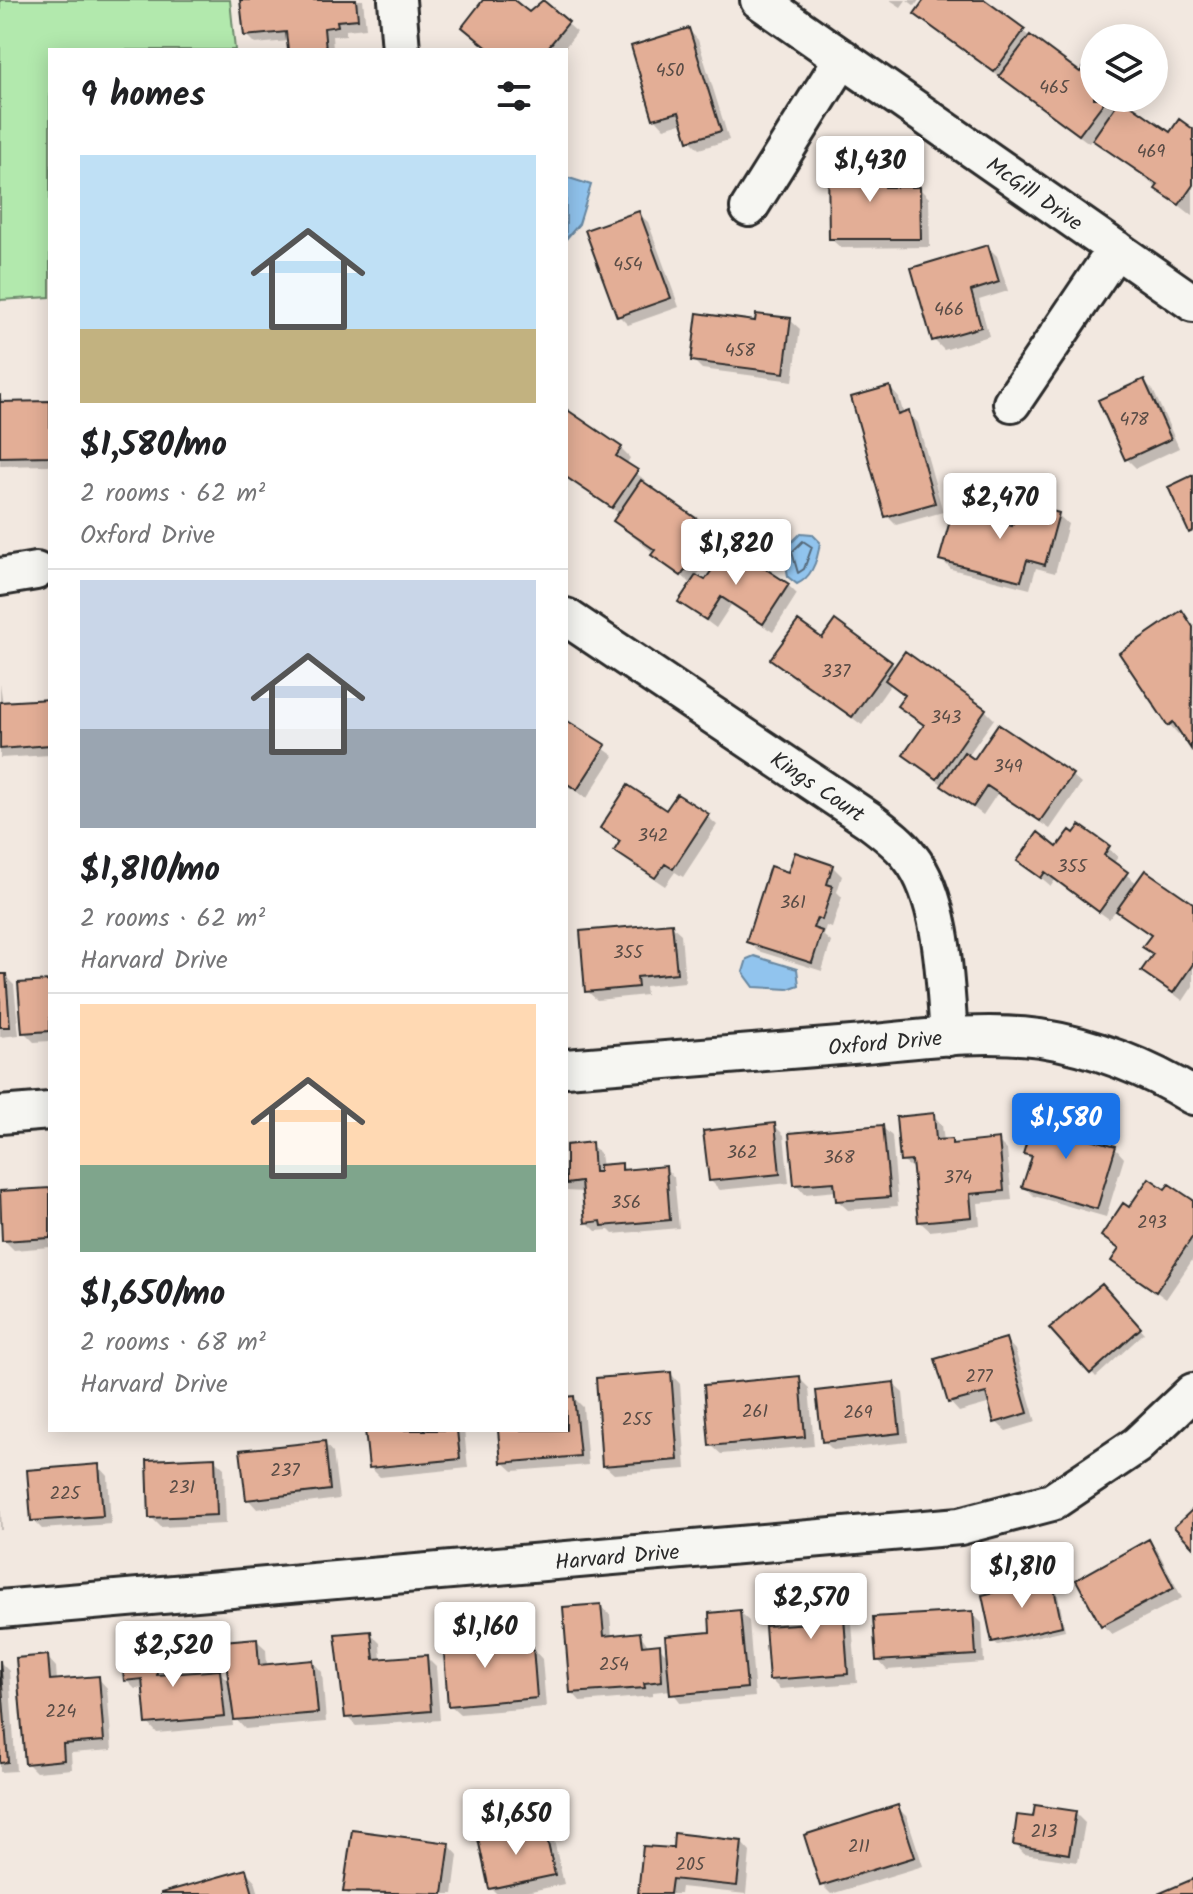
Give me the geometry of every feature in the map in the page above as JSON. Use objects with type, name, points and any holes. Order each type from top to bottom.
[{"type":"street","points":[[397,0],[401,48]]},
{"type":"street","name":"McGill Drive","points":[[759,0],[1193,303]]},
{"type":"street","points":[[749,208],[843,58]]},
{"type":"street","points":[[1012,403],[1116,249]]},
{"type":"street","points":[[0,577],[36,571]]},
{"type":"street","name":"Kings Court","points":[[568,618],[869,820],[912,858],[927,888],[936,920],[949,1037]]},
{"type":"street","name":"Oxford Drive","points":[[568,1068],[949,1037],[1016,1036],[1072,1045],[1146,1071],[1193,1096]]},
{"type":"street","points":[[0,1115],[48,1111]]},
{"type":"street","name":"Harvard Drive","points":[[0,1609],[960,1526],[1052,1502],[1137,1445],[1193,1392]]},
{"type":"green space","points":[[0,0],[230,0],[235,48],[48,48],[48,297],[0,300]]},
{"type":"water","points":[[568,178],[591,185],[579,224],[568,237]]},
{"type":"water","points":[[801,533],[812,534],[820,542],[811,572],[797,584],[788,577],[784,550]]},
{"type":"water","points":[[754,956],[797,969],[799,985],[788,989],[754,987],[743,972],[747,959]]},
{"type":"building","points":[[240,0],[356,0],[358,19],[337,21],[338,26],[324,28],[326,48],[288,48],[286,32],[244,36]]},
{"type":"building","points":[[483,0],[514,0],[529,12],[543,0],[569,22],[548,48],[488,48],[462,27]]},
{"type":"building","points":[[924,0],[985,0],[1025,29],[994,72],[914,14]]},
{"type":"building","points":[[689,28],[721,131],[688,141],[679,112],[653,119],[631,46]]},
{"type":"building","points":[[1030,35],[1080,72],[1080,112],[1096,112],[1079,135],[999,76]]},
{"type":"building","points":[[1111,112],[1141,112],[1170,132],[1179,119],[1193,129],[1193,185],[1179,205],[1155,189],[1158,185],[1092,140]]},
{"type":"building","points":[[874,159],[874,177],[885,176],[885,187],[920,187],[921,239],[829,239],[828,160]]},
{"type":"building","points":[[639,211],[671,298],[617,317],[585,230]]},
{"type":"building","points":[[988,245],[999,282],[971,291],[981,327],[932,341],[911,268]]},
{"type":"building","points":[[697,313],[755,321],[756,314],[791,318],[784,373],[691,361]]},
{"type":"building","points":[[1144,379],[1171,439],[1125,460],[1098,400]]},
{"type":"building","points":[[890,386],[898,415],[909,411],[935,503],[885,517],[851,397]]},
{"type":"building","points":[[48,401],[48,456],[0,457],[0,402]]},
{"type":"building","points":[[568,410],[622,447],[616,456],[638,470],[612,508],[568,478]]},
{"type":"building","points":[[1193,475],[1193,531],[1189,533],[1168,487]]},
{"type":"building","points":[[641,480],[713,530],[681,576],[651,555],[655,550],[613,521]]},
{"type":"building","points":[[1019,502],[1059,513],[1045,565],[1027,560],[1021,581],[939,560],[953,510],[1012,526]]},
{"type":"building","points":[[729,545],[789,584],[763,624],[721,597],[706,620],[678,602],[696,575],[705,580]]},
{"type":"building","points":[[1182,610],[1193,627],[1191,749],[1173,722],[1168,726],[1119,653]]},
{"type":"building","points":[[835,620],[892,662],[852,717],[770,659],[798,621],[822,638]]},
{"type":"building","points":[[905,651],[986,709],[937,779],[903,755],[924,725],[897,706],[905,695],[885,680]]},
{"type":"building","points":[[48,699],[48,745],[0,749],[0,702]]},
{"type":"building","points":[[568,721],[606,745],[577,790],[568,784]]},
{"type":"building","points":[[998,724],[1073,774],[1040,821],[987,786],[973,807],[941,786],[964,752],[974,759]]},
{"type":"building","points":[[628,785],[666,810],[677,794],[709,814],[673,869],[665,864],[655,878],[614,851],[620,841],[600,828]]},
{"type":"building","points":[[1080,825],[1110,846],[1104,855],[1128,872],[1099,912],[1045,872],[1041,878],[1017,861],[1038,832],[1057,847],[1070,830],[1074,833]]},
{"type":"building","points":[[795,852],[833,865],[827,884],[833,886],[822,920],[817,918],[813,928],[822,931],[812,963],[746,942],[770,866],[788,872]]},
{"type":"building","points":[[1145,870],[1193,903],[1193,964],[1173,993],[1141,971],[1153,954],[1142,947],[1151,935],[1116,911]]},
{"type":"building","points":[[672,923],[677,973],[637,977],[638,987],[585,992],[580,931]]},
{"type":"building","points":[[0,974],[6,974],[10,1027],[0,1027]]},
{"type":"building","points":[[48,981],[48,1031],[22,1033],[18,983]]},
{"type":"building","points":[[1037,1109],[1073,1119],[1070,1133],[1116,1146],[1097,1209],[1022,1187],[1032,1156],[1023,1154]]},
{"type":"building","points":[[934,1113],[936,1140],[952,1139],[952,1144],[999,1139],[1004,1191],[970,1194],[972,1217],[918,1222],[912,1161],[900,1162],[896,1117]]},
{"type":"building","points":[[775,1123],[780,1174],[709,1181],[703,1131]]},
{"type":"building","points":[[883,1125],[890,1197],[836,1201],[834,1182],[794,1185],[789,1133]]},
{"type":"building","points":[[592,1142],[594,1172],[599,1172],[599,1165],[622,1163],[622,1170],[666,1166],[670,1220],[602,1226],[601,1221],[585,1223],[581,1182],[568,1184],[568,1145]]},
{"type":"building","points":[[1149,1178],[1165,1189],[1169,1184],[1193,1200],[1193,1236],[1156,1292],[1111,1261],[1119,1249],[1101,1236],[1123,1203],[1129,1207]]},
{"type":"building","points":[[48,1188],[48,1238],[2,1241],[0,1191]]},
{"type":"building","points":[[1102,1284],[1141,1328],[1090,1374],[1049,1328]]},
{"type":"building","points":[[1006,1338],[1028,1413],[994,1423],[986,1393],[948,1403],[935,1359]]},
{"type":"building","points":[[671,1372],[678,1460],[602,1466],[596,1378]]},
{"type":"building","points":[[800,1376],[805,1437],[709,1446],[704,1385]]},
{"type":"building","points":[[894,1382],[900,1433],[822,1442],[816,1391]]},
{"type":"building","points":[[574,1396],[580,1456],[501,1463],[498,1432],[568,1432],[568,1397]]},
{"type":"building","points":[[365,1432],[457,1432],[460,1459],[369,1468]]},
{"type":"building","points":[[325,1441],[330,1490],[246,1500],[240,1450]]},
{"type":"building","points":[[215,1457],[217,1515],[149,1518],[147,1460]]},
{"type":"building","points":[[99,1464],[103,1516],[31,1521],[27,1470]]},
{"type":"building","points":[[1193,1509],[1193,1547],[1174,1527]]},
{"type":"building","points":[[1149,1539],[1174,1588],[1101,1626],[1076,1580]]},
{"type":"building","points":[[1052,1579],[1062,1626],[992,1642],[982,1595]]},
{"type":"building","points":[[842,1588],[848,1674],[769,1680],[765,1626],[810,1623],[807,1591]]},
{"type":"building","points":[[601,1604],[604,1636],[640,1632],[642,1646],[660,1644],[662,1681],[644,1683],[645,1688],[570,1693],[563,1607]]},
{"type":"building","points":[[740,1610],[747,1688],[670,1695],[665,1636],[710,1632],[709,1613]]},
{"type":"building","points":[[973,1611],[976,1655],[876,1661],[873,1617]]},
{"type":"building","points":[[477,1623],[480,1651],[533,1647],[537,1698],[448,1706],[442,1626]]},
{"type":"building","points":[[371,1631],[374,1659],[427,1655],[431,1711],[345,1718],[335,1634]]},
{"type":"building","points":[[257,1638],[259,1665],[313,1660],[318,1713],[234,1720],[223,1641]]},
{"type":"building","points":[[154,1645],[157,1675],[220,1670],[225,1717],[146,1724],[142,1679],[124,1681],[121,1648]]},
{"type":"building","points":[[48,1655],[50,1680],[99,1676],[104,1741],[63,1744],[64,1760],[25,1764],[16,1658]]},
{"type":"building","points":[[0,1660],[8,1762],[0,1763]]},
{"type":"building","points":[[898,1805],[915,1857],[820,1886],[804,1835]]},
{"type":"building","points":[[1035,1805],[1076,1811],[1069,1854],[1013,1845],[1017,1815],[1033,1817]]},
{"type":"building","points":[[544,1825],[555,1875],[489,1889],[478,1839]]},
{"type":"building","points":[[352,1830],[450,1843],[443,1894],[343,1892]]},
{"type":"building","points":[[674,1833],[742,1841],[737,1886],[672,1879],[670,1894],[638,1894],[643,1846],[673,1848]]},
{"type":"building","points":[[246,1869],[253,1894],[161,1894],[161,1893]]},
{"type":"building","points":[[1193,1879],[1193,1894],[1158,1894]]}]
